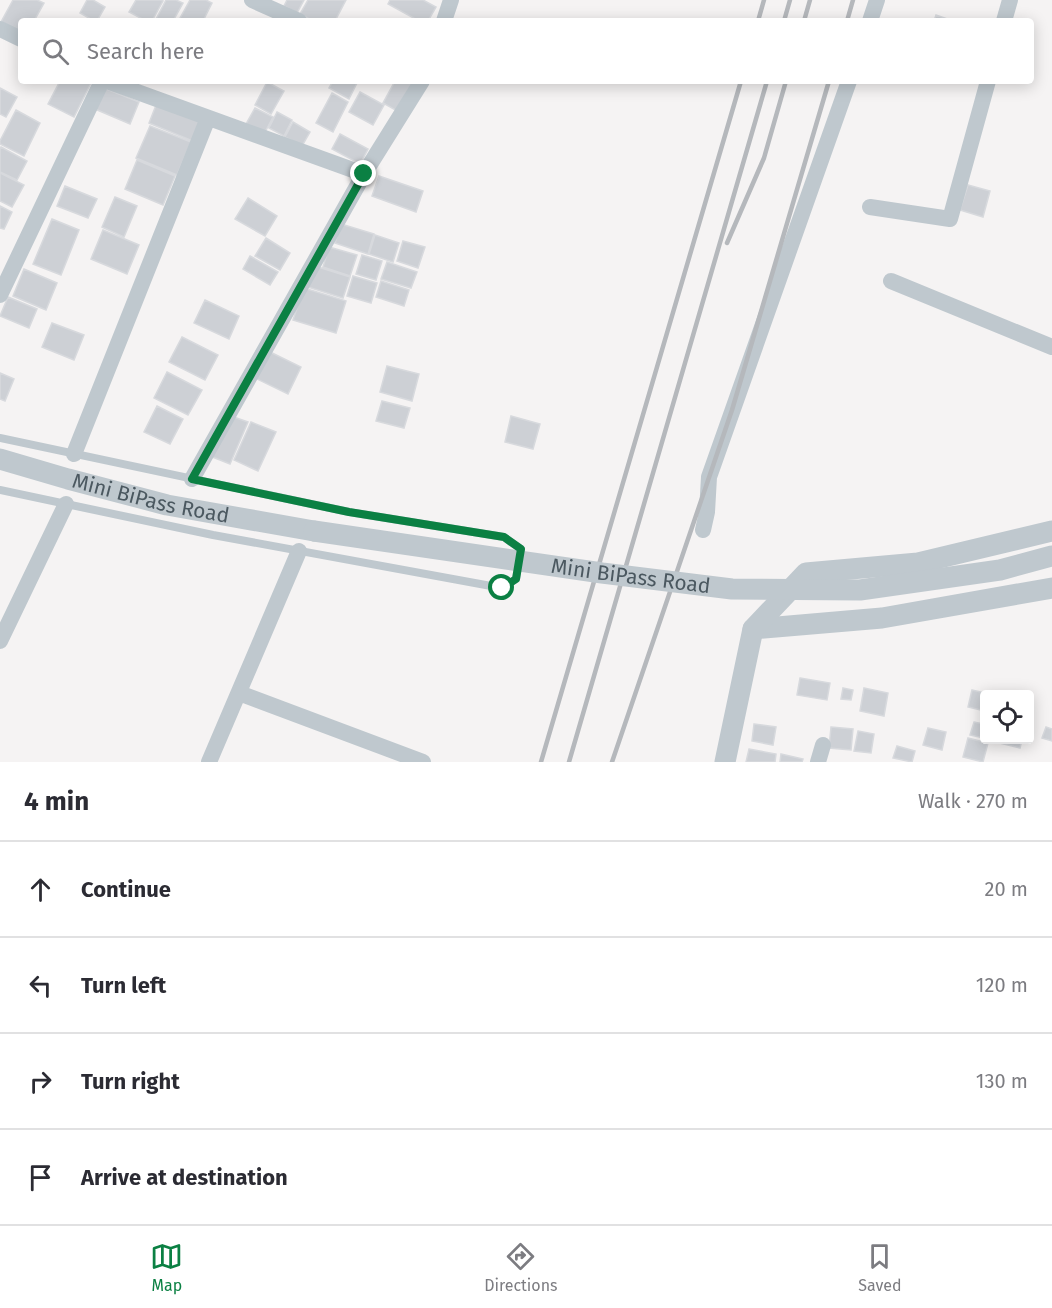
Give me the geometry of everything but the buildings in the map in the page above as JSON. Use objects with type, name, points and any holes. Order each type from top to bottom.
[{"type":"street","points":[[252,0],[292,18]]},
{"type":"street","points":[[445,18],[451,0]]},
{"type":"street","points":[[871,18],[877,0]]},
{"type":"street","points":[[1005,18],[1010,0]]},
{"type":"street","points":[[0,29],[18,38]]},
{"type":"street","points":[[0,295],[101,84]]},
{"type":"street","points":[[115,84],[364,174]]},
{"type":"street","points":[[192,479],[364,174],[420,84]]},
{"type":"street","points":[[703,530],[707,512],[709,477],[848,84]]},
{"type":"street","points":[[870,207],[950,219],[987,84]]},
{"type":"street","points":[[74,454],[208,118]]},
{"type":"street","points":[[891,281],[1052,347]]},
{"type":"street","name":"Mini BiPass Road","points":[[0,459],[167,505],[314,531],[732,589],[860,590],[1000,570],[1052,556]]},
{"type":"street","points":[[0,641],[66,504]]},
{"type":"street","points":[[725,762],[753,629],[806,573],[918,563],[1052,531]]},
{"type":"street","points":[[209,762],[299,550]]},
{"type":"street","points":[[753,629],[882,618],[1052,588]]},
{"type":"street","points":[[239,693],[423,762]]},
{"type":"street","points":[[818,762],[823,745]]},
{"type":"lane","points":[[0,438],[349,512],[504,537],[521,549],[516,579],[502,588],[213,535],[0,490]]},
{"type":"railway","points":[[759,18],[764,0]]},
{"type":"railway","points":[[785,18],[790,0]]},
{"type":"railway","points":[[805,18],[810,0]]},
{"type":"railway","points":[[848,18],[853,0]]},
{"type":"railway","points":[[541,762],[740,84]]},
{"type":"railway","points":[[569,762],[766,84]]},
{"type":"railway","points":[[727,243],[764,158],[785,84]]},
{"type":"railway","points":[[612,762],[732,410],[828,84]]},
{"type":"route","points":[[364,174],[192,479],[349,512],[504,537],[521,549],[516,579],[502,588]]}]
